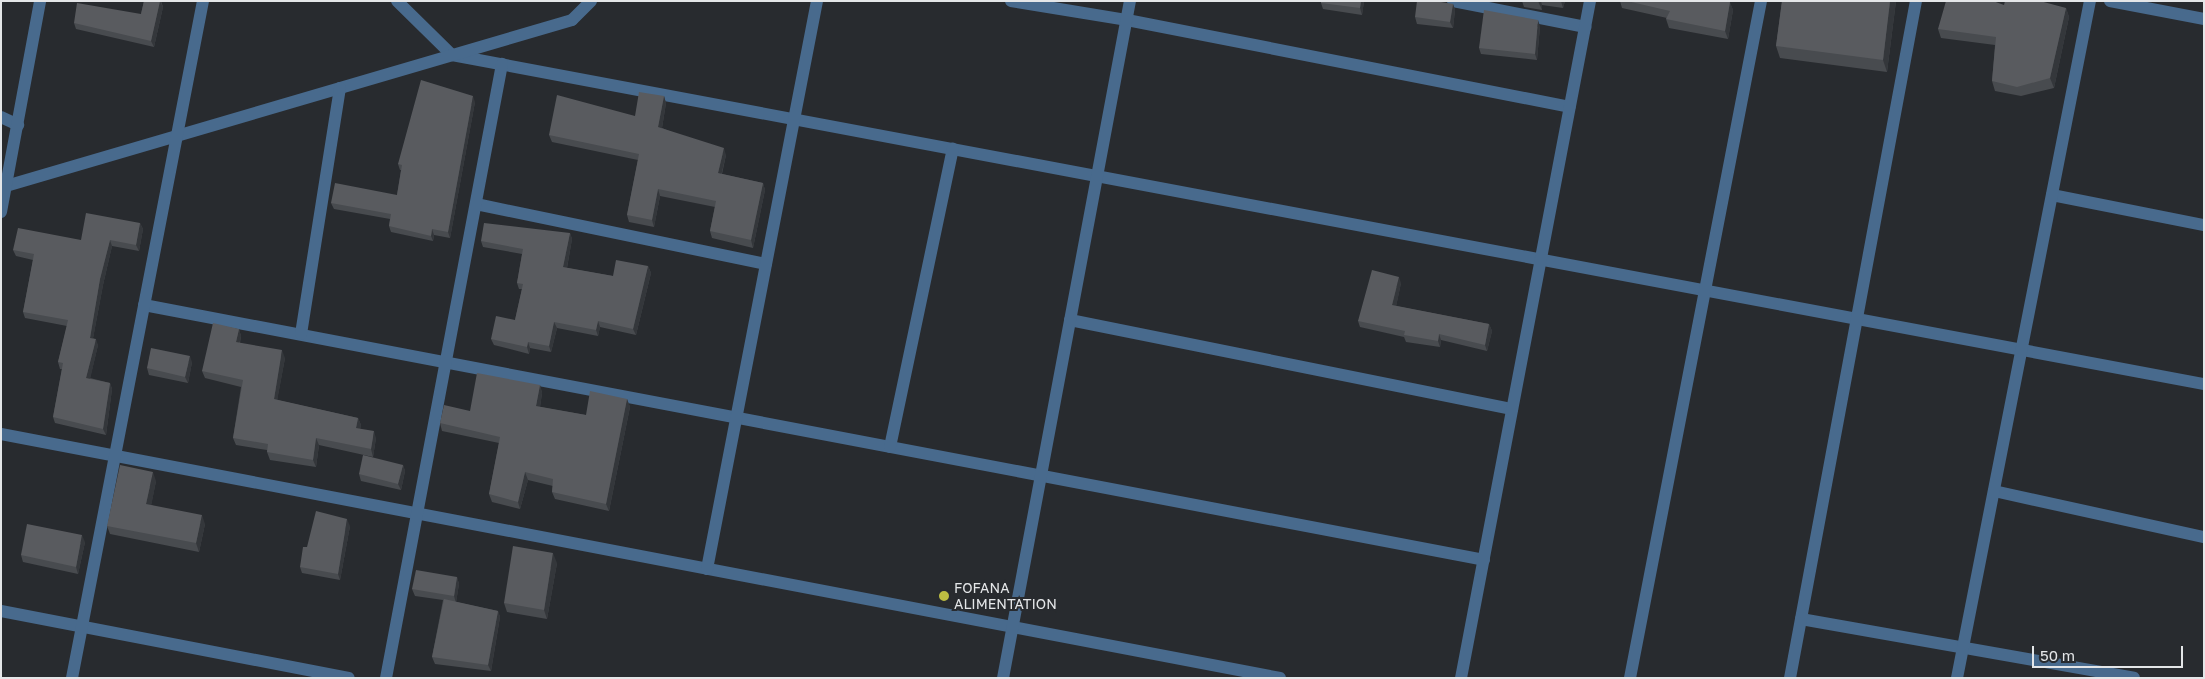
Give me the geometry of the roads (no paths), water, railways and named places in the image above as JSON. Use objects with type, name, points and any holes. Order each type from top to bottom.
[{"type":"street","points":[[1,212],[40,1]]},
{"type":"street","points":[[72,678],[203,1]]},
{"type":"street","points":[[398,1],[452,55],[2204,384]]},
{"type":"street","points":[[6,186],[572,20],[591,1]]},
{"type":"street","points":[[707,569],[817,1]]},
{"type":"street","points":[[1011,1],[1127,20],[1570,107]]},
{"type":"street","points":[[1003,678],[1130,1]]},
{"type":"street","points":[[1453,1],[1585,28]]},
{"type":"street","points":[[1461,678],[1590,1]]},
{"type":"street","points":[[1630,678],[1761,1]]},
{"type":"street","points":[[1790,678],[1916,1]]},
{"type":"street","points":[[1957,678],[2090,1]]},
{"type":"street","points":[[2110,1],[2204,20]]},
{"type":"street","points":[[386,678],[502,64]]},
{"type":"street","points":[[301,334],[340,88]]},
{"type":"street","points":[[1,117],[18,124]]},
{"type":"street","points":[[890,447],[953,149]]},
{"type":"street","points":[[2052,194],[2204,225]]},
{"type":"street","points":[[476,204],[766,264]]},
{"type":"street","points":[[144,305],[1484,560]]},
{"type":"street","points":[[1070,320],[1512,409]]},
{"type":"street","points":[[1,434],[1280,678]]},
{"type":"street","points":[[1994,491],[2204,536]]},
{"type":"street","points":[[1,611],[349,678]]},
{"type":"street","points":[[1801,619],[1963,647],[2091,674],[2134,678]]},
{"type":"place","name":"FOFANA ALIMENTATION","points":[[944,596]]}]
